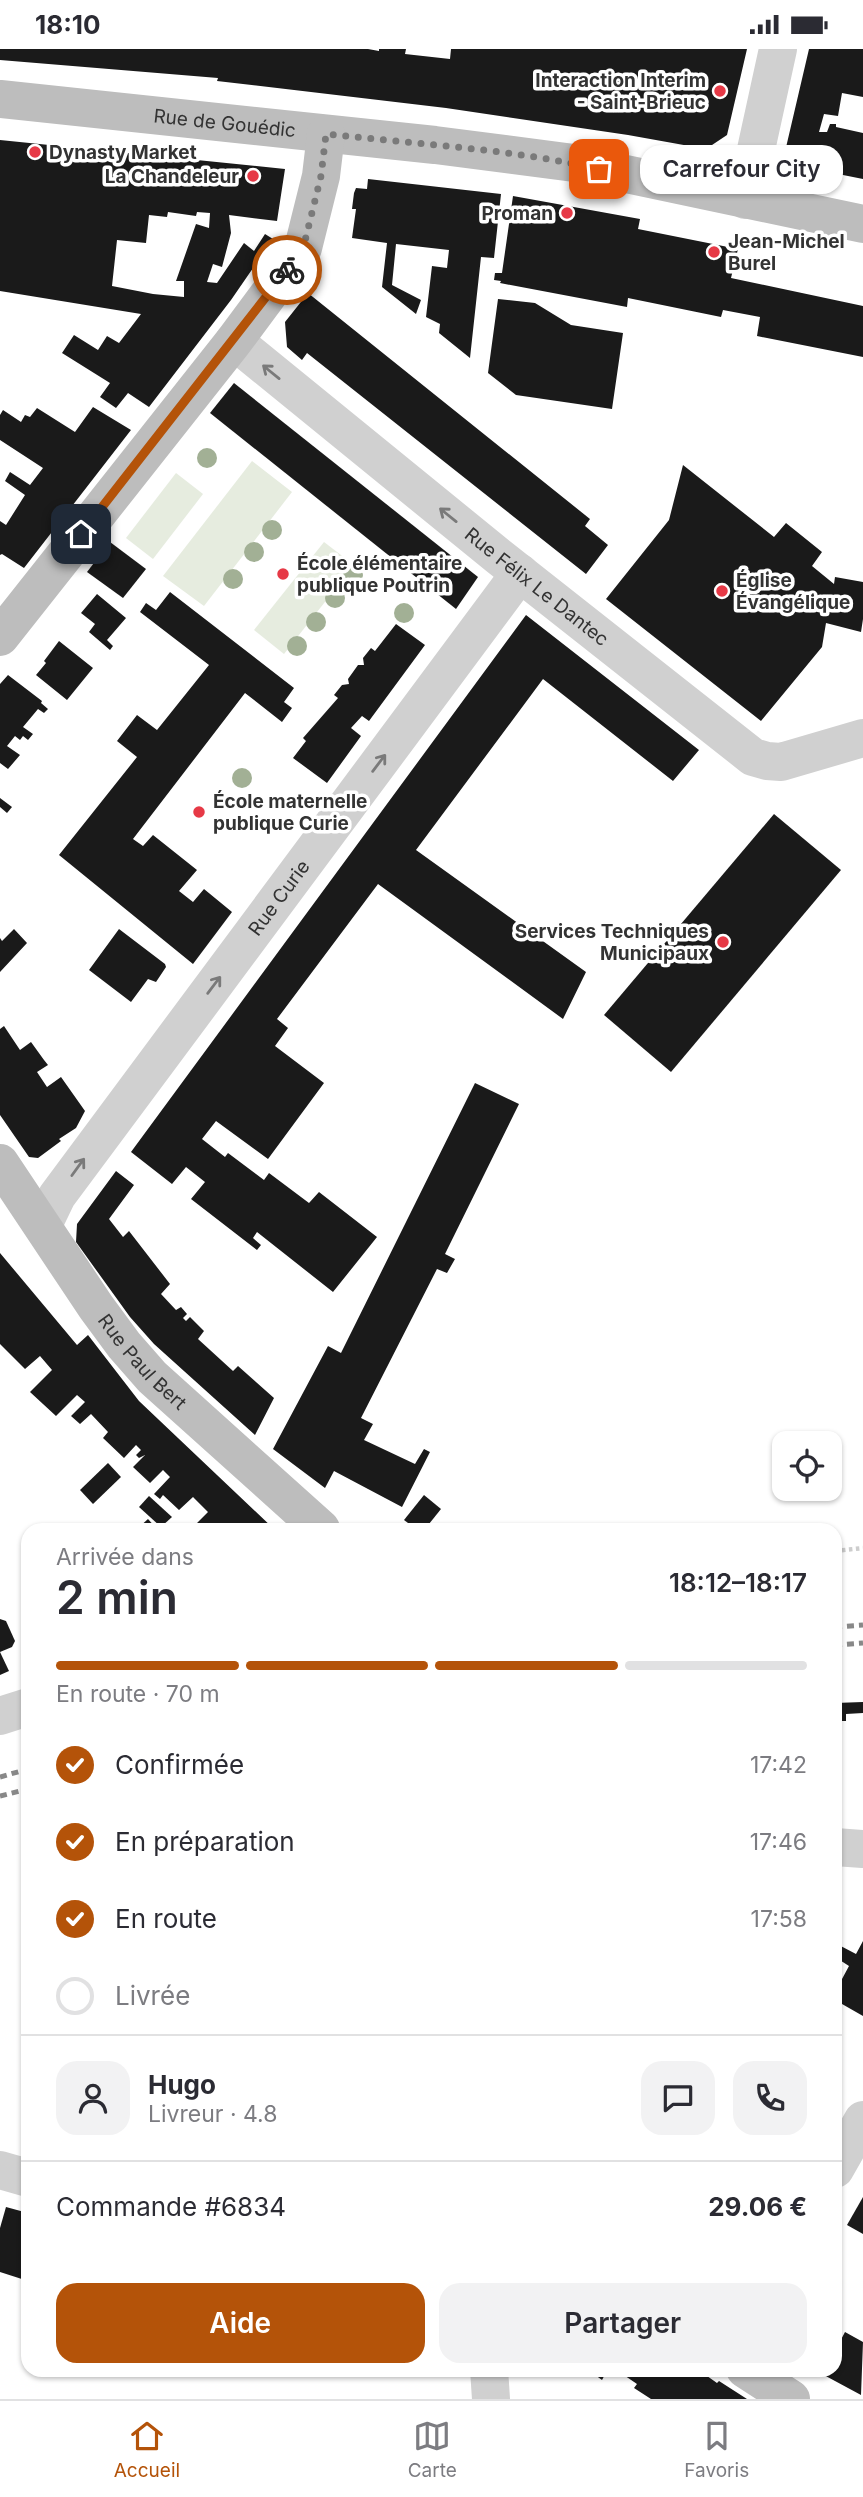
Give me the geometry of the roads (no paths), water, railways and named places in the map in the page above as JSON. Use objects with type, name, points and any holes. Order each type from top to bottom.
[{"type":"main road","name":"Rue de Gouédic","points":[[0,99],[574,163],[863,224]]},
{"type":"main road","points":[[0,637],[234,341],[303,249],[321,176],[326,134]]},
{"type":"main road","name":"Rue Paul Bert","points":[[0,1163],[124,1345],[152,1377],[314,1523]]},
{"type":"main road","points":[[758,2377],[792,2399]]},
{"type":"street","points":[[745,200],[778,49]]},
{"type":"street","name":"Rue Félix Le Dantec","points":[[234,341],[520,573],[753,757],[781,762],[863,738]]},
{"type":"street","name":"Rue Curie","points":[[43,1225],[57,1196],[520,573]]},
{"type":"street","points":[[0,1716],[21,1709]]},
{"type":"street","points":[[842,1848],[863,1849]]},
{"type":"street","points":[[842,2157],[863,2120]]},
{"type":"street","points":[[0,2170],[21,2176]]},
{"type":"street","points":[[490,2377],[491,2399]]},
{"type":"railway","points":[[842,1626],[863,1625]]},
{"type":"railway","points":[[842,1644],[863,1643]]},
{"type":"railway","points":[[0,1777],[21,1771]]},
{"type":"railway","points":[[0,1796],[21,1791]]},
{"type":"place","name":"Interaction Interim - Saint-Brieuc","points":[[720,91]]},
{"type":"place","name":"Dynasty Market","points":[[35,152]]},
{"type":"place","name":"Carrefour City","points":[[599,169]]},
{"type":"place","name":"La Chandeleur","points":[[253,176]]},
{"type":"place","name":"Proman","points":[[567,213]]},
{"type":"place","name":"Jean-Michel Burel","points":[[714,252]]},
{"type":"place","name":"École élémentaire publique Poutrin","points":[[283,574]]},
{"type":"place","name":"Église Évangélique","points":[[722,591]]},
{"type":"place","name":"École maternelle publique Curie","points":[[199,812]]},
{"type":"place","name":"Services Techniques Municipaux","points":[[723,942]]}]
